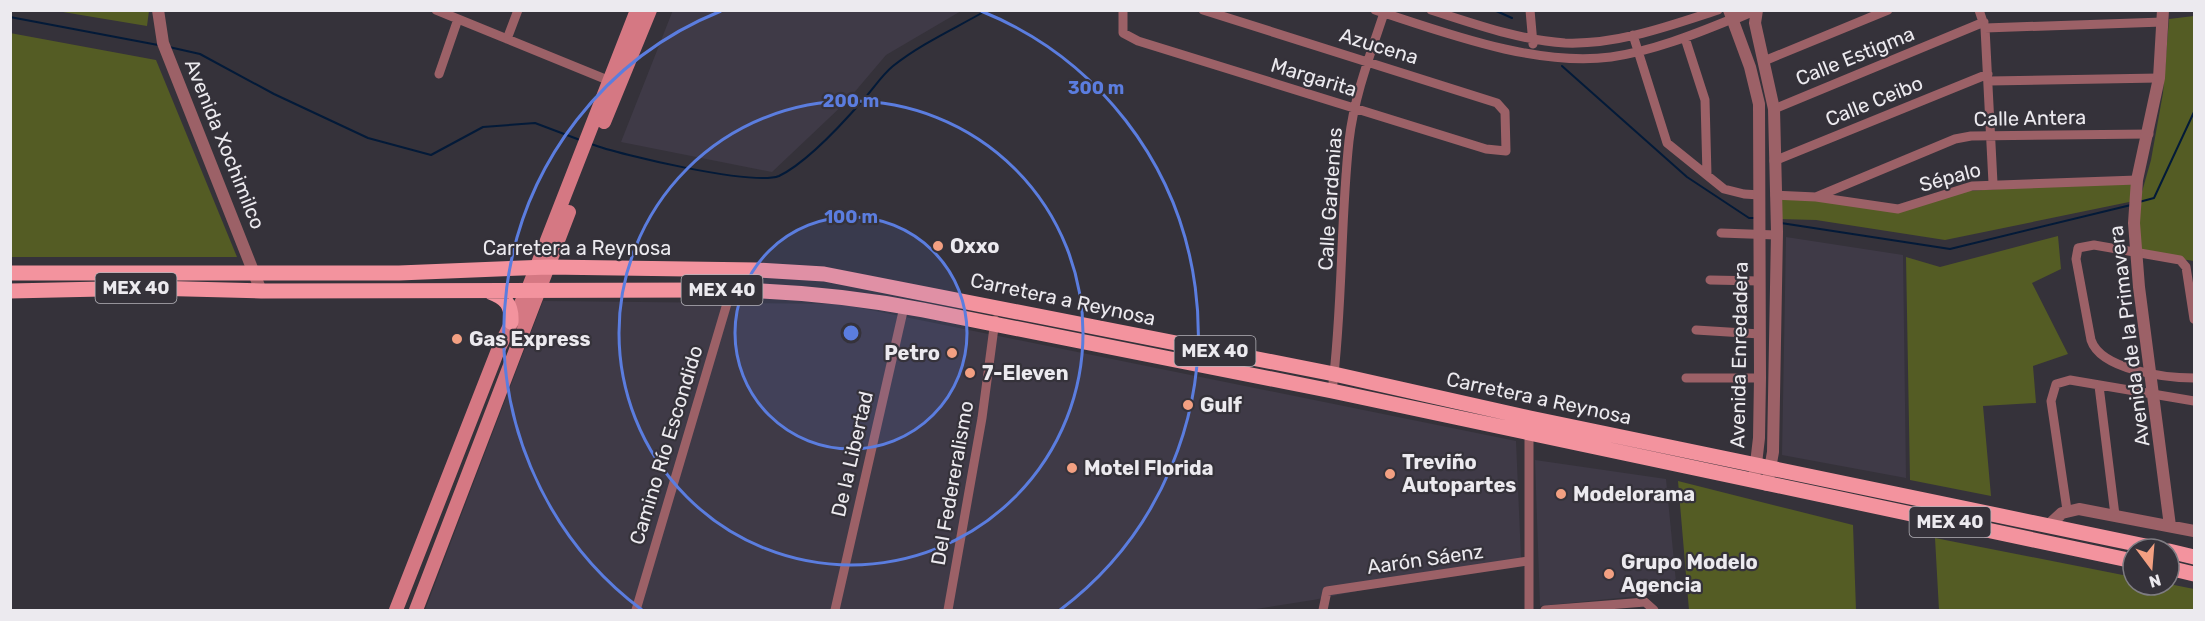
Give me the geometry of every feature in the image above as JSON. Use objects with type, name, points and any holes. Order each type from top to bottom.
[{"type":"main road","points":[[596,131],[610,81],[637,10]]},
{"type":"main road","points":[[416,610],[542,267],[596,131],[650,10]]},
{"type":"main road","name":"Carretera a Reynosa","points":[[251,270],[260,264],[385,265],[399,273],[542,267],[757,270],[832,275],[1334,374],[1530,418],[2121,541]]},
{"type":"main road","points":[[149,288],[162,282],[233,279],[251,270]]},
{"type":"main road","name":"MEX 40","points":[[10,273],[251,270]]},
{"type":"main road","points":[[587,289],[608,284],[746,282],[754,279],[757,270]]},
{"type":"main road","name":"Carretera a Reynosa","points":[[10,291],[149,288],[261,291],[587,289],[731,290],[819,295],[904,307],[1332,391],[2121,558]]},
{"type":"main road","points":[[396,610],[512,322],[534,289]]},
{"type":"main road","points":[[484,291],[507,302],[512,311],[512,322]]},
{"type":"street","name":"Avenida Xochimilco","points":[[158,10],[159,26],[176,75],[261,291]]},
{"type":"street","points":[[436,10],[610,81]]},
{"type":"street","points":[[507,39],[518,10]]},
{"type":"street","name":"Margarita","points":[[1123,10],[1121,25],[1126,36],[1137,41],[1486,149],[1504,152]]},
{"type":"street","name":"Azucena","points":[[1203,10],[1497,103],[1505,112],[1508,142],[1504,152]]},
{"type":"street","points":[[1431,10],[1533,39],[1577,43],[1633,35],[1718,10]]},
{"type":"street","points":[[1530,10],[1532,52]]},
{"type":"street","points":[[1730,15],[1755,10]]},
{"type":"street","name":"Avenida Enredadera","points":[[1755,10],[1755,23],[1774,110],[1777,234],[1764,467],[1760,483]]},
{"type":"street","points":[[1764,62],[1888,10]]},
{"type":"street","points":[[1979,10],[1985,25],[1993,183]]},
{"type":"street","name":"Azucena","points":[[1380,12],[1508,49],[1562,57],[1595,58],[1638,51],[1685,38],[1730,15]]},
{"type":"street","name":"Calle Gardenias","points":[[1332,391],[1340,327],[1349,142],[1354,108],[1380,12]]},
{"type":"street","name":"Avenida Enredadera","points":[[1730,15],[1752,74],[1759,104],[1760,378],[1764,467]]},
{"type":"street","name":"Calle Estigma","points":[[1774,110],[1985,25],[2163,16]]},
{"type":"street","name":"Avenida de la Primavera","points":[[2163,16],[2159,78],[2149,134],[2137,180],[2134,223],[2135,252],[2170,526]]},
{"type":"street","points":[[439,74],[458,19]]},
{"type":"street","points":[[1453,33],[1458,19]]},
{"type":"street","points":[[1633,35],[1663,136],[1667,142],[1730,191],[1761,201],[1775,201]]},
{"type":"street","points":[[1685,38],[1705,100],[1707,175]]},
{"type":"street","name":"Calle Ceibo","points":[[1774,161],[1989,77],[2159,78]]},
{"type":"street","name":"Calle Antera","points":[[1816,197],[1955,139],[1991,136],[2149,134]]},
{"type":"street","name":"Sépalo","points":[[1775,201],[1816,197],[1898,209],[1972,186],[1993,183],[2137,180]]},
{"type":"street","points":[[1721,233],[1761,230],[1777,234]]},
{"type":"street","points":[[2194,319],[2184,262],[2094,244],[2078,248],[2076,259],[2091,340],[2096,351],[2120,365],[2151,375],[2194,378]]},
{"type":"street","points":[[1710,280],[1760,281]]},
{"type":"street","name":"Camino Río Escondido","points":[[636,610],[731,290]]},
{"type":"street","name":"De la Libertad","points":[[835,610],[904,307]]},
{"type":"street","name":"Del Federeralismo","points":[[948,610],[997,307]]},
{"type":"street","points":[[1696,330],[1760,333]]},
{"type":"street","points":[[1686,378],[1760,378]]},
{"type":"street","points":[[2067,510],[2051,401],[2056,384],[2070,380],[2194,401]]},
{"type":"street","points":[[2099,386],[2115,515]]},
{"type":"street","points":[[1529,610],[1528,434],[1530,418]]},
{"type":"street","points":[[2049,525],[2067,510],[2079,509],[2194,531]]},
{"type":"street","name":"Aarón Sáenz","points":[[1323,610],[1327,591],[1528,561]]},
{"type":"street","points":[[1545,610],[1645,602],[1654,609]]},
{"type":"shaded area","points":[[673,10],[961,11],[886,55],[847,101],[772,172],[621,142]]},
{"type":"shaded area","points":[[1786,237],[1903,255],[1906,478],[1782,455]]},
{"type":"shaded area","points":[[543,301],[841,304],[1516,441],[1521,558],[1313,600],[1250,610],[425,610]]},
{"type":"shaded area","points":[[1535,460],[1666,479],[1677,592],[1540,606]]},
{"type":"green space","points":[[57,11],[149,11],[147,26]]},
{"type":"green space","points":[[2194,16],[2194,261],[2141,253],[2138,206],[2151,160],[2163,93],[2169,19]]},
{"type":"green space","points":[[10,33],[156,60],[237,257],[11,257]]},
{"type":"green space","points":[[2137,180],[2134,201],[1945,240],[1816,220],[1776,219],[1775,195],[1890,209],[1953,192]]},
{"type":"green space","points":[[2058,236],[2061,269],[2032,283],[2068,354],[2033,366],[2036,403],[1983,406],[1991,496],[1910,480],[1906,257],[1940,267]]},
{"type":"green space","points":[[1678,481],[1853,525],[1856,610],[1689,610]]},
{"type":"green space","points":[[1935,538],[2121,575],[2121,597],[2181,597],[2181,586],[2194,589],[2194,610],[1939,610]]},
{"type":"waterway","points":[[591,144],[686,168],[743,177],[779,176],[801,162],[824,142],[893,66],[927,43],[987,10]]},
{"type":"waterway","points":[[1494,10],[1512,18]]},
{"type":"waterway","points":[[10,17],[158,45]]},
{"type":"waterway","points":[[169,47],[200,54],[274,94],[368,138],[431,155],[483,127],[535,123],[580,140]]},
{"type":"waterway","points":[[1562,66],[1687,177],[1749,218],[1754,218]]},
{"type":"waterway","points":[[2139,202],[2154,198],[2194,112]]},
{"type":"waterway","points":[[1781,223],[1950,249],[2131,205]]},
{"type":"place","name":"Oxxo","points":[[938,246]]},
{"type":"place","name":"Gas Express","points":[[457,339]]},
{"type":"place","name":"Petro","points":[[952,353]]},
{"type":"place","name":"7-Eleven","points":[[970,373]]},
{"type":"place","name":"Gulf","points":[[1188,405]]},
{"type":"place","name":"Motel Florida","points":[[1072,468]]},
{"type":"place","name":"Treviño Autopartes","points":[[1390,474]]},
{"type":"place","name":"Modelorama","points":[[1561,494]]},
{"type":"place","name":"Grupo Modelo Agencia","points":[[1609,574]]}]
